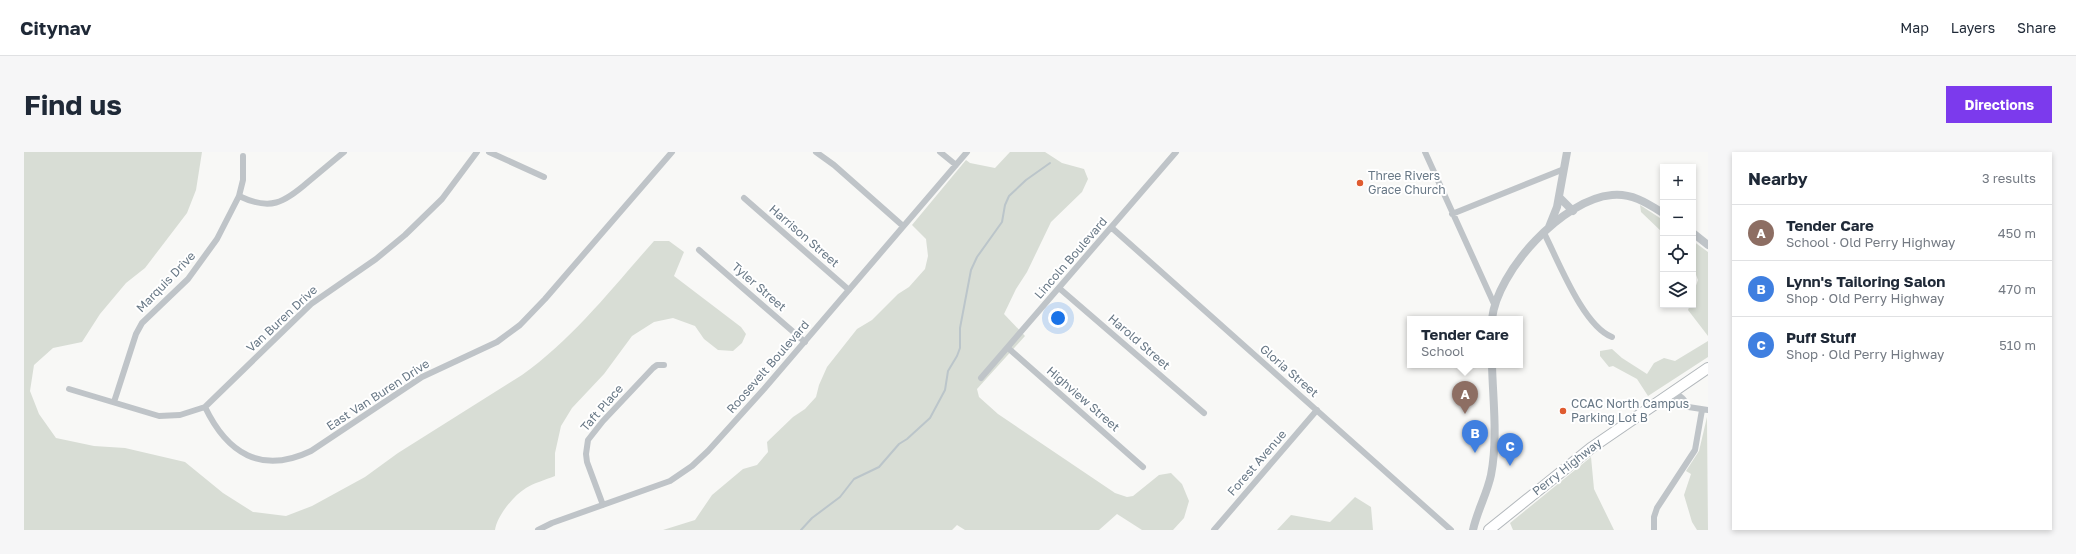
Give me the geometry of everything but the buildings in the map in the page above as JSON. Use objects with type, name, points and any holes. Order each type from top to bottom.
[{"type":"main road","name":"Perry Highway","points":[[1489,530],[1585,453],[1708,368]]},
{"type":"street","points":[[239,196],[261,204],[281,202],[292,196],[344,152]]},
{"type":"street","name":"Van Buren Drive","points":[[114,402],[153,415],[165,416],[180,415],[205,407],[311,304],[376,260],[405,235],[442,199],[477,152]]},
{"type":"street","points":[[489,152],[544,177]]},
{"type":"street","name":"East Van Buren Drive","points":[[205,407],[225,440],[251,457],[266,460],[282,460],[297,457],[311,451],[422,377],[496,342],[516,328],[537,308],[672,152]]},
{"type":"street","points":[[816,152],[834,165],[903,226]]},
{"type":"street","points":[[940,152],[956,165]]},
{"type":"street","name":"Roosevelt Boulevard","points":[[538,530],[670,481],[692,466],[718,440],[805,342],[967,152]]},
{"type":"street","name":"Lincoln Boulevard","points":[[981,378],[1176,152]]},
{"type":"street","points":[[1425,152],[1452,214],[1495,303]]},
{"type":"street","points":[[1493,316],[1495,303],[1501,288],[1514,266],[1544,233],[1553,219],[1559,197],[1567,152]]},
{"type":"street","name":"Marquis Drive","points":[[114,402],[139,328],[147,318],[188,279],[205,257],[229,219],[239,196],[242,180],[243,156]]},
{"type":"street","points":[[1452,214],[1564,169]]},
{"type":"street","points":[[1544,233],[1573,211],[1600,197],[1619,195],[1640,199],[1660,211]]},
{"type":"street","points":[[1559,197],[1573,211]]},
{"type":"street","name":"Harrison Street","points":[[744,198],[849,290]]},
{"type":"street","name":"Gloria Street","points":[[1112,228],[1452,530]]},
{"type":"street","points":[[1544,233],[1587,316],[1598,328],[1612,337]]},
{"type":"street","points":[[1696,235],[1708,245]]},
{"type":"street","name":"Tyler Street","points":[[699,250],[805,342]]},
{"type":"street","name":"Harold Street","points":[[1059,288],[1204,413]]},
{"type":"street","name":"Highview Street","points":[[1008,348],[1143,467]]},
{"type":"street","name":"Taft Place","points":[[603,505],[587,462],[586,454],[588,440],[600,424],[653,368],[657,365],[664,365]]},
{"type":"street","points":[[1473,530],[1487,491],[1493,464],[1495,430],[1492,368]]},
{"type":"street","points":[[69,389],[114,402]]},
{"type":"street","points":[[1654,530],[1654,517],[1658,508],[1694,450],[1705,410],[1686,406],[1683,399],[1675,392]]},
{"type":"street","name":"Forest Avenue","points":[[1214,530],[1318,410]]},
{"type":"shaded area","points":[[24,152],[202,152],[196,190],[187,213],[145,268],[126,283],[100,314],[82,342],[53,348],[34,365],[30,391],[39,414],[56,438],[94,446],[125,448],[185,462],[223,493],[253,512],[286,516],[312,506],[365,477],[398,453],[522,375],[541,361],[592,312],[654,241],[669,241],[684,252],[674,276],[741,327],[746,334],[742,343],[733,351],[718,350],[704,339],[695,326],[673,318],[654,322],[632,336],[604,374],[572,408],[561,426],[555,453],[555,476],[529,486],[516,496],[502,513],[495,530],[24,530]]},
{"type":"shaded area","points":[[1010,152],[1045,152],[1062,163],[1084,169],[1088,179],[1082,192],[1051,222],[1027,272],[1016,289],[1004,314],[1025,336],[977,389],[979,397],[998,414],[1115,493],[1127,497],[1133,496],[1159,475],[1171,473],[1182,484],[1189,501],[1184,518],[1173,530],[1142,530],[1117,514],[1099,530],[965,530],[957,525],[952,530],[663,530],[695,520],[712,495],[743,469],[757,465],[768,452],[767,442],[793,417],[805,409],[816,397],[819,385],[827,367],[857,329],[872,320],[898,294],[909,287],[925,269],[928,256],[926,239],[912,225],[966,160],[970,163],[995,168]]},
{"type":"shaded area","points":[[1640,205],[1660,218],[1660,230],[1641,212]]},
{"type":"shaded area","points":[[1696,243],[1708,252],[1708,336],[1688,310],[1689,308],[1696,308],[1696,286],[1698,280],[1696,275]]},
{"type":"shaded area","points":[[1708,341],[1708,357],[1648,396],[1637,379],[1613,366],[1609,367],[1600,356],[1600,351],[1612,349],[1622,358],[1647,374],[1654,363],[1664,358],[1675,361]]},
{"type":"shaded area","points":[[1707,417],[1708,530],[1697,530],[1692,522],[1684,495],[1691,474],[1686,471],[1699,451]]},
{"type":"shaded area","points":[[1591,457],[1594,489],[1614,530],[1513,530],[1510,523]]},
{"type":"shaded area","points":[[1355,497],[1371,507],[1373,530],[1277,530],[1291,515],[1330,522]]},
{"type":"waterway","points":[[801,530],[812,518],[840,497],[854,479],[879,467],[899,444],[907,439],[930,418],[945,390],[948,371],[960,348],[960,328],[971,270],[977,257],[1002,222],[1005,205],[1009,196],[1026,180],[1050,163]]},
{"type":"place","name":"Three Rivers Grace Church","points":[[1360,183]]},
{"type":"place","name":"CCAC North Campus Parking Lot B","points":[[1563,411]]},
{"type":"place","name":"Tender Care","points":[[1465,414]]},
{"type":"place","name":"Lynn's Tailoring Salon","points":[[1475,453]]},
{"type":"place","name":"Puff Stuff","points":[[1510,466]]}]
